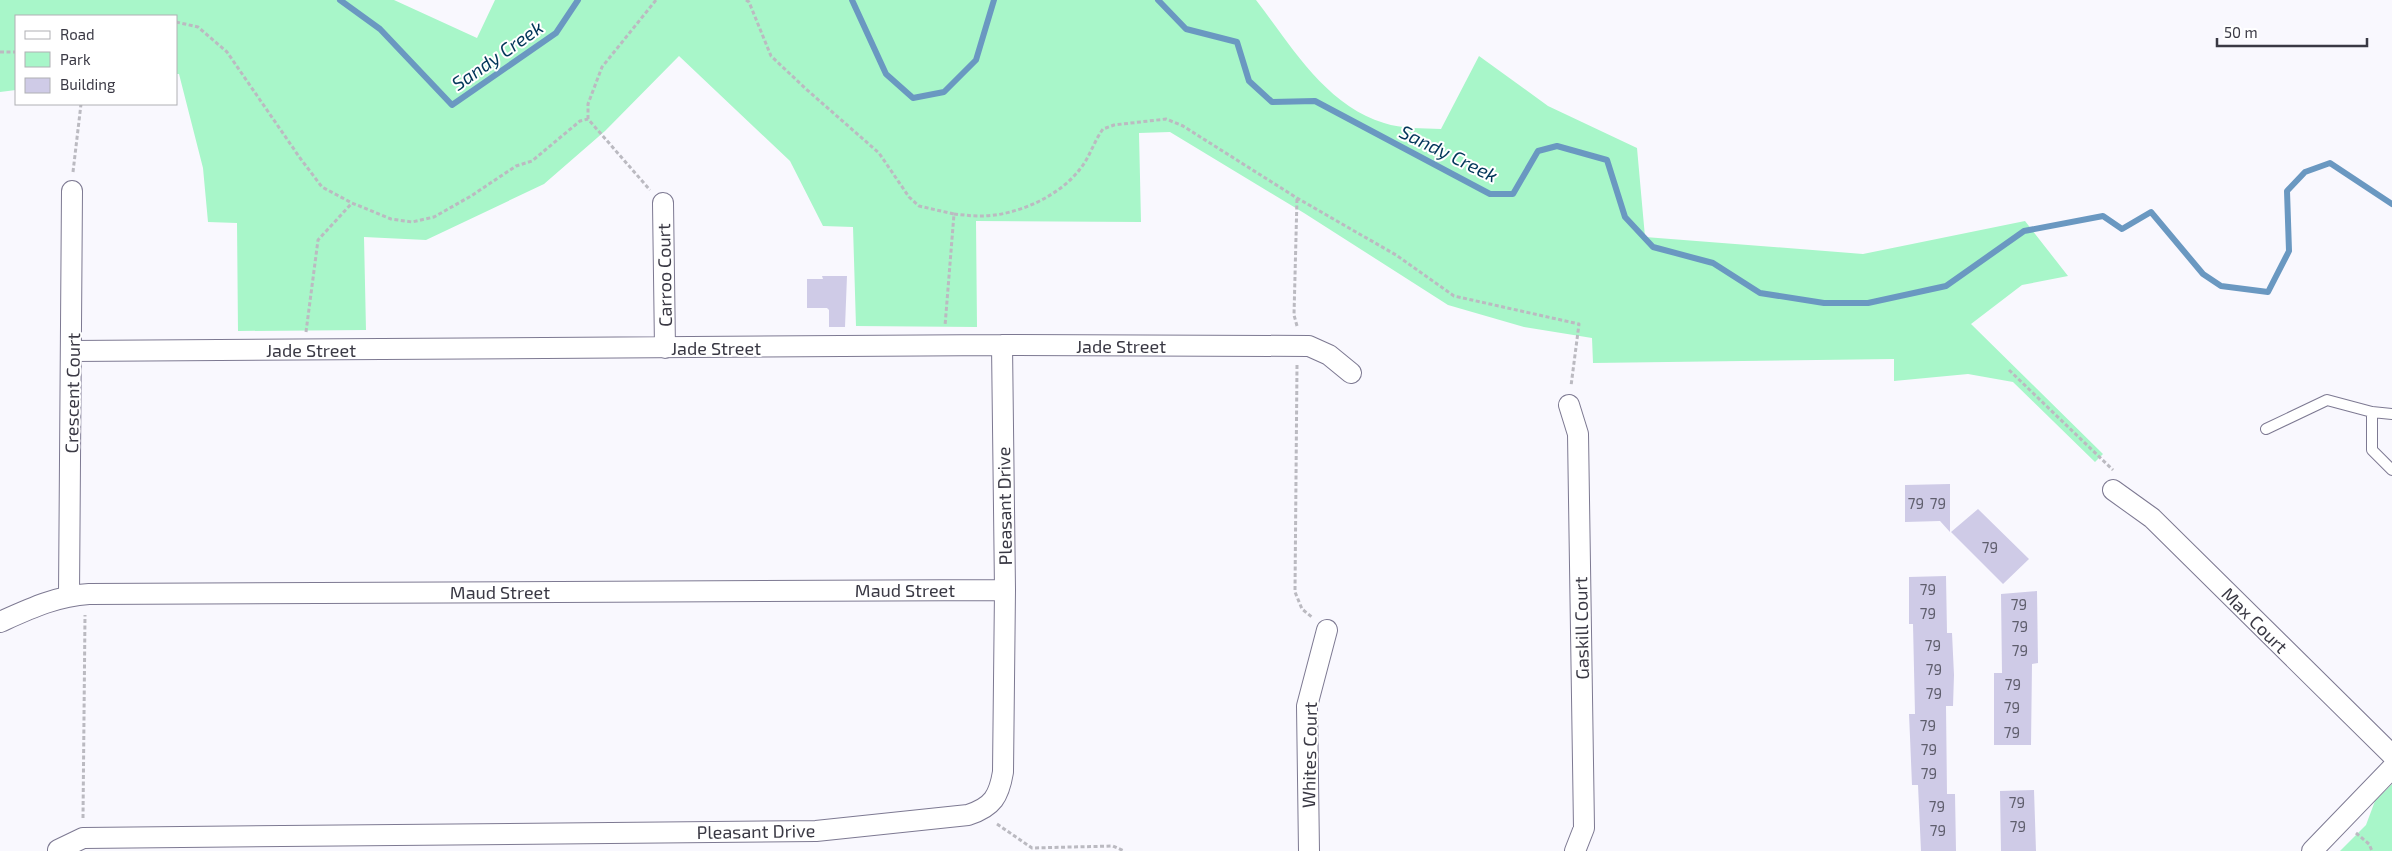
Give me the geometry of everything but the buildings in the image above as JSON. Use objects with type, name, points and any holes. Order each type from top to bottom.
[{"type":"street","name":"Crescent Court","points":[[72,191],[72,351],[79,594]]},
{"type":"street","name":"Carroo Court","points":[[663,203],[664,348]]},
{"type":"street","name":"Jade Street","points":[[72,351],[1002,345],[1309,346],[1329,356],[1351,373]]},
{"type":"street","name":"Pleasant Drive","points":[[58,850],[83,838],[268,844],[816,831],[968,815],[980,811],[995,800],[1003,772],[1005,590],[1002,345]]},
{"type":"street","name":"Gaskill Court","points":[[1569,405],[1578,434],[1584,818],[1584,828],[1575,851]]},
{"type":"street","name":"Max Court","points":[[2113,490],[2152,518],[2392,755]]},
{"type":"street","name":"Maud Street","points":[[0,622],[44,602],[79,594],[1005,590]]},
{"type":"street","name":"Whites Court","points":[[1309,851],[1307,706],[1326,630]]},
{"type":"street","points":[[2312,851],[2392,768]]},
{"type":"lane","points":[[2266,429],[2327,400],[2372,412],[2392,414]]},
{"type":"lane","points":[[2372,412],[2372,450],[2392,470]]},
{"type":"path","points":[[656,0],[602,67],[588,104],[588,119],[663,203]]},
{"type":"path","points":[[746,0],[749,2],[772,56],[806,89],[879,153],[910,197],[919,206],[954,214],[982,216],[1015,211],[1041,200],[1061,187],[1080,170],[1103,129],[1114,125],[1166,120],[1183,126],[1297,198],[1396,255],[1454,296],[1579,324],[1569,405]]},
{"type":"path","points":[[178,22],[198,26],[227,52],[322,187],[352,203],[391,219],[412,222],[434,217],[516,166],[532,161],[580,120],[588,119]]},
{"type":"path","points":[[0,52],[15,52]]},
{"type":"path","points":[[72,191],[82,105]]},
{"type":"path","points":[[1297,198],[1294,315],[1298,331]]},
{"type":"path","points":[[304,350],[318,240],[352,203]]},
{"type":"path","points":[[944,346],[954,214]]},
{"type":"path","points":[[1297,356],[1296,592],[1302,609],[1326,630]]},
{"type":"path","points":[[2009,370],[2121,477],[2113,490]]},
{"type":"path","points":[[79,594],[84,621],[83,838]]},
{"type":"path","points":[[980,811],[1032,848],[1112,846],[1124,851]]},
{"type":"green space","points":[[0,0],[394,0],[477,38],[495,0],[1256,0],[1296,54],[1327,88],[1344,103],[1384,123],[1405,127],[1441,129],[1479,56],[1548,106],[1637,148],[1645,237],[1863,254],[2025,221],[2068,276],[2022,285],[1971,324],[2103,454],[2095,462],[2013,382],[1968,374],[1894,381],[1894,359],[1593,363],[1592,338],[1524,327],[1448,305],[1304,213],[1170,132],[1139,133],[1141,222],[976,221],[977,327],[856,326],[853,227],[823,226],[790,161],[679,56],[605,131],[544,184],[426,240],[364,237],[366,330],[238,331],[237,223],[208,222],[203,168],[178,74],[178,15],[15,15],[15,90],[0,92]]},
{"type":"green space","points":[[2392,784],[2392,851],[2340,851],[2366,825],[2375,801]]},
{"type":"waterway","name":"Sandy Creek","points":[[340,0],[380,29],[452,105],[556,33],[578,0]]},
{"type":"waterway","name":"Sandy Creek","points":[[852,0],[886,74],[913,98],[944,92],[976,60],[994,0]]},
{"type":"waterway","name":"Sandy Creek","points":[[1158,0],[1186,29],[1237,42],[1249,81],[1272,102],[1315,101],[1490,194],[1513,194],[1538,151],[1557,146],[1607,160],[1625,217],[1653,247],[1713,263],[1760,293],[1824,303],[1868,303],[1946,286],[2024,231],[2103,216],[2122,229],[2151,212],[2203,274],[2221,286],[2268,292],[2289,251],[2287,191],[2305,172],[2330,163],[2392,204]]}]
